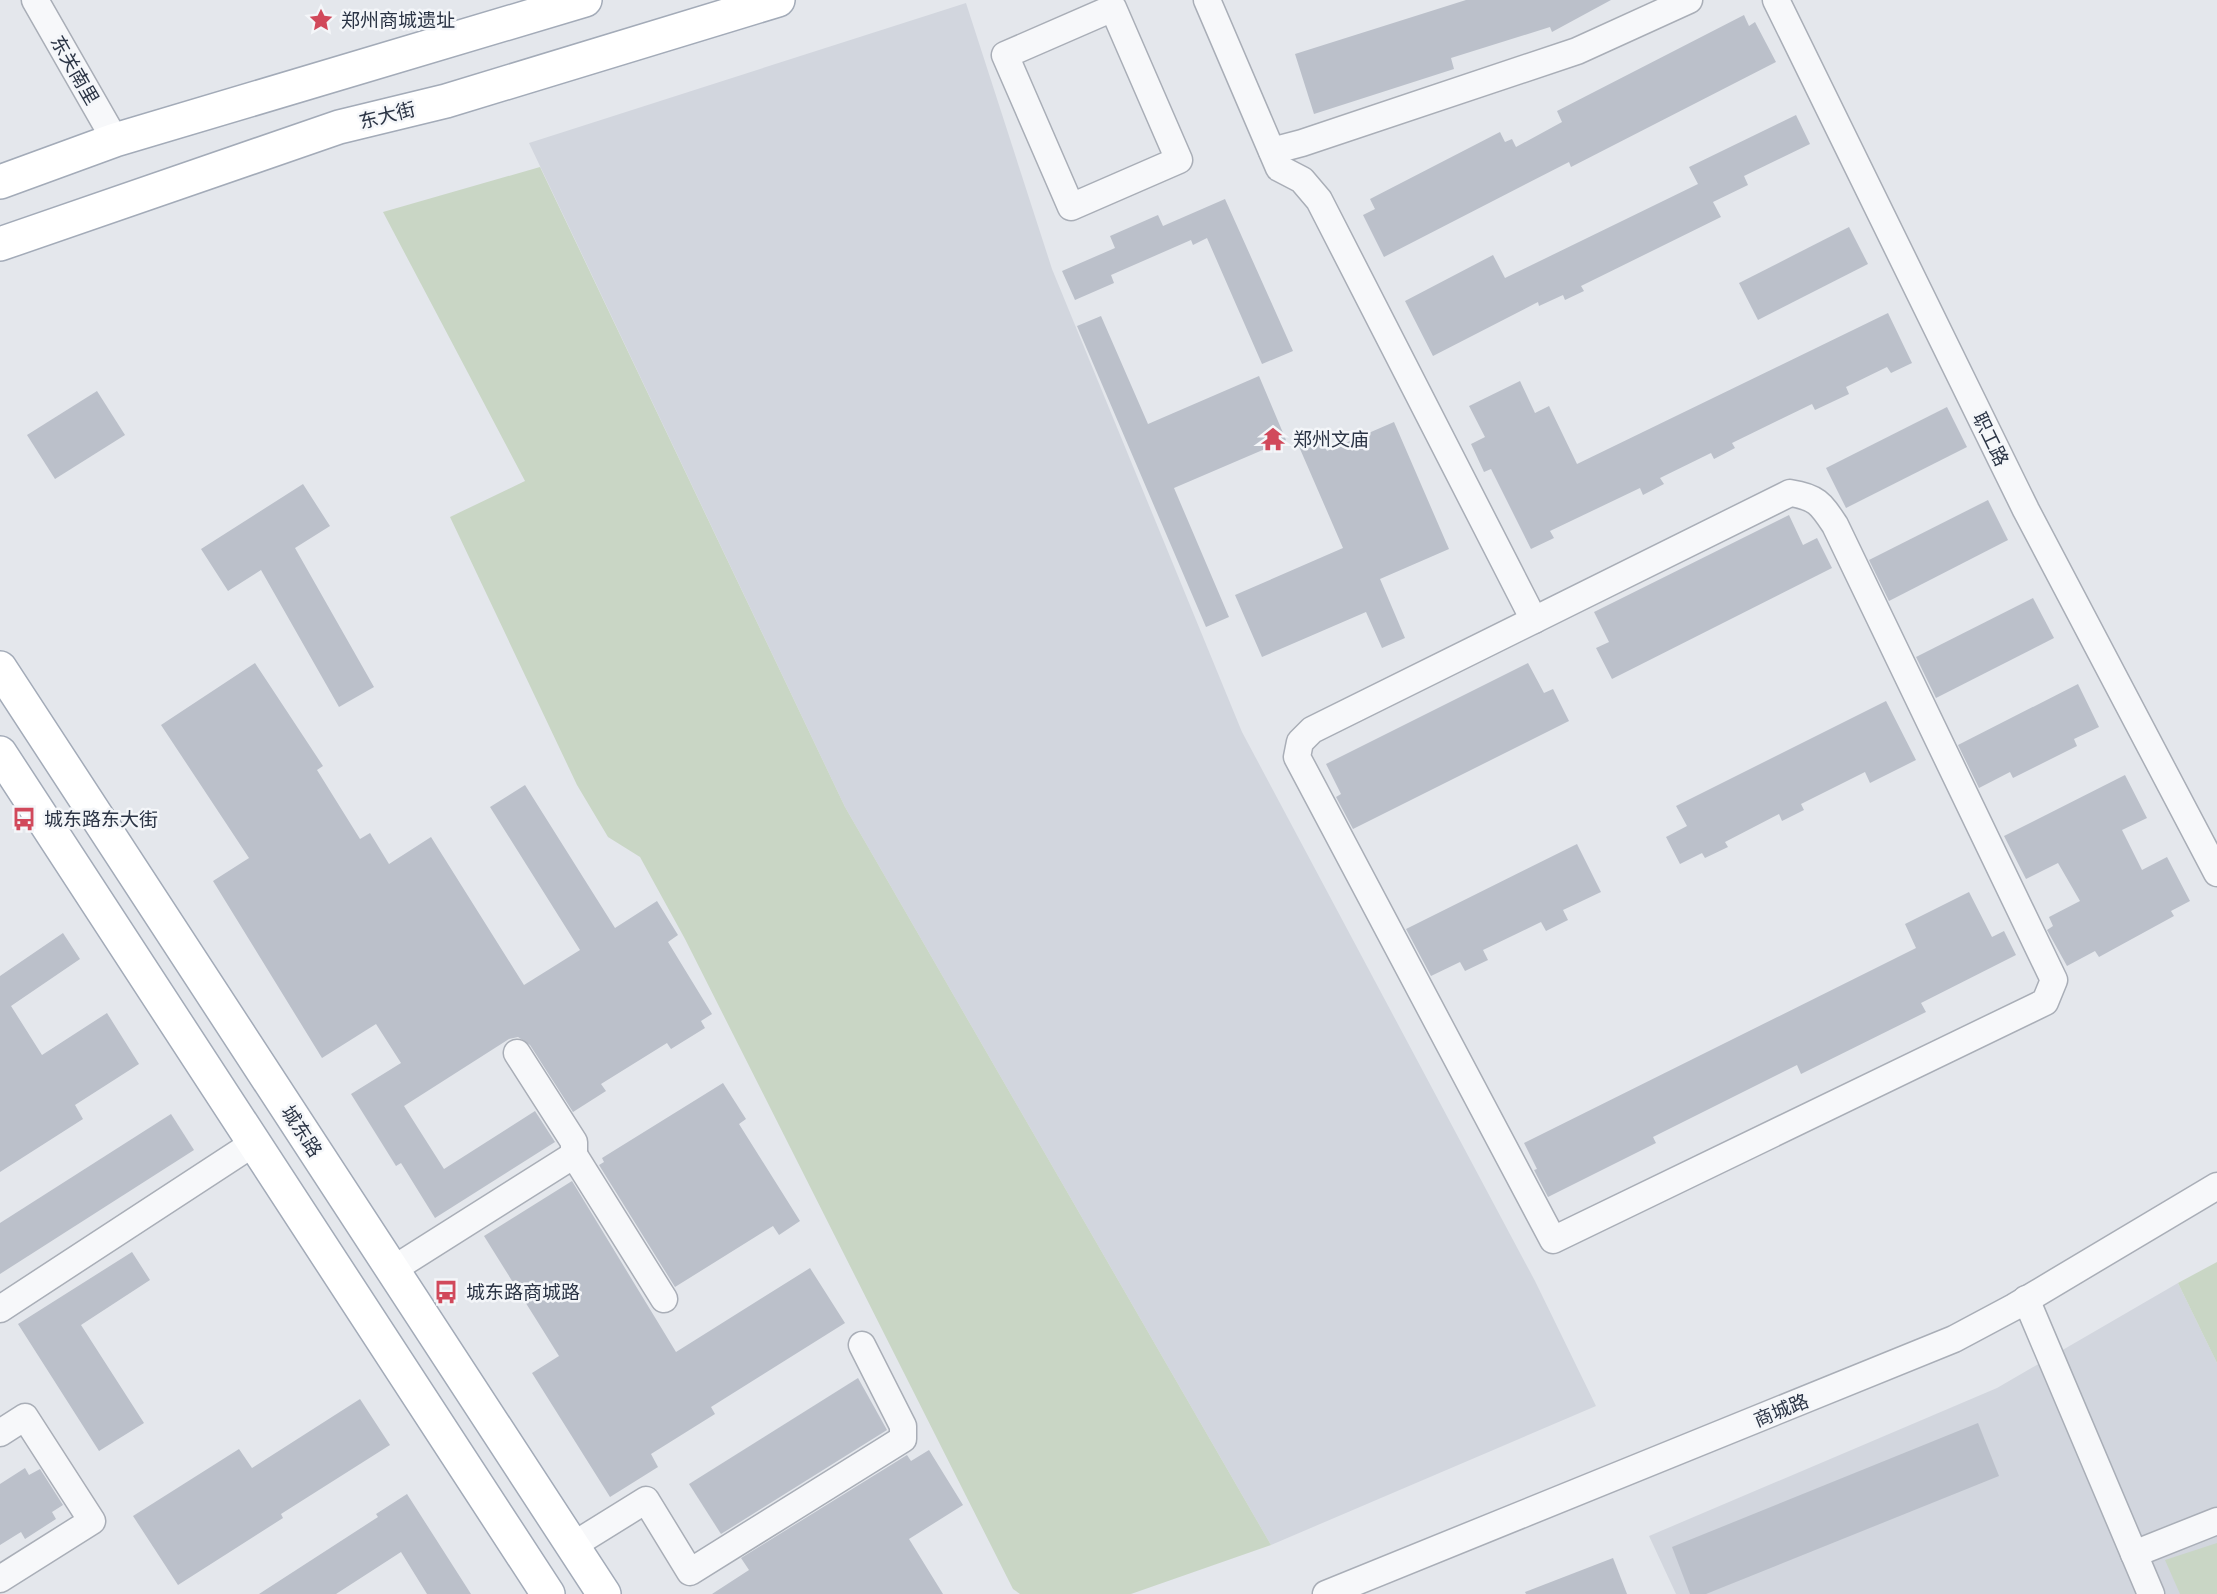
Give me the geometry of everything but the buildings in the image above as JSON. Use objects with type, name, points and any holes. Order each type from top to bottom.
[{"type":"main road","points":[[0,182],[115,140],[585,0]]},
{"type":"main road","name":"东大街","points":[[0,244],[339,127],[446,101],[778,0]]},
{"type":"main road","name":"城东路","points":[[0,668],[604,1594]]},
{"type":"main road","points":[[0,753],[548,1594]]},
{"type":"street","name":"东关南里","points":[[34,0],[115,140]]},
{"type":"street","points":[[1207,0],[1279,168],[1302,180],[1319,200],[1534,620]]},
{"type":"street","points":[[1272,151],[1577,51],[1689,0]]},
{"type":"street","name":"职工路","points":[[1776,0],[2026,510],[2217,873]]},
{"type":"street","points":[[1115,4],[1179,160],[1071,207],[1005,55],[1115,4]]},
{"type":"street","points":[[1790,493],[1809,496],[1822,505],[1835,525],[2054,979],[2045,1002],[1553,1240],[1297,757],[1300,742],[1312,730],[1534,620],[1790,493]]},
{"type":"street","points":[[517,1053],[574,1142],[574,1155],[664,1299]]},
{"type":"street","points":[[0,1309],[254,1143]]},
{"type":"street","points":[[392,1270],[574,1155]]},
{"type":"street","name":"商城路","points":[[1326,1594],[1954,1339],[2026,1300],[2217,1186]]},
{"type":"street","points":[[2026,1300],[2151,1594]]},
{"type":"street","points":[[572,1546],[646,1500],[690,1572],[903,1439],[903,1426],[862,1345]]},
{"type":"street","points":[[0,1433],[26,1417],[92,1521],[0,1579]]},
{"type":"street","points":[[2134,1554],[2217,1521]]},
{"type":"shaded area","points":[[966,3],[1052,269],[1242,732],[1535,1281],[1596,1406],[1271,1545],[845,807],[529,143]]},
{"type":"shaded area","points":[[2178,1283],[2217,1363],[2217,1594],[1676,1594],[1649,1536],[1997,1388]]},
{"type":"green space","points":[[540,167],[845,807],[1271,1545],[1131,1594],[1020,1594],[1013,1589],[685,939],[640,857],[608,837],[577,785],[450,517],[525,481],[383,212]]},
{"type":"green space","points":[[2217,1262],[2217,1363],[2178,1283]]},
{"type":"green space","points":[[2217,1543],[2217,1594],[2180,1594],[2165,1560]]},
{"type":"place","name":"郑州商城遗址","points":[[321,20]]},
{"type":"place","name":"郑州文庙","points":[[1273,439]]},
{"type":"place","name":"城东路东大街","points":[[24,819]]},
{"type":"place","name":"城东路商城路","points":[[446,1292]]}]
